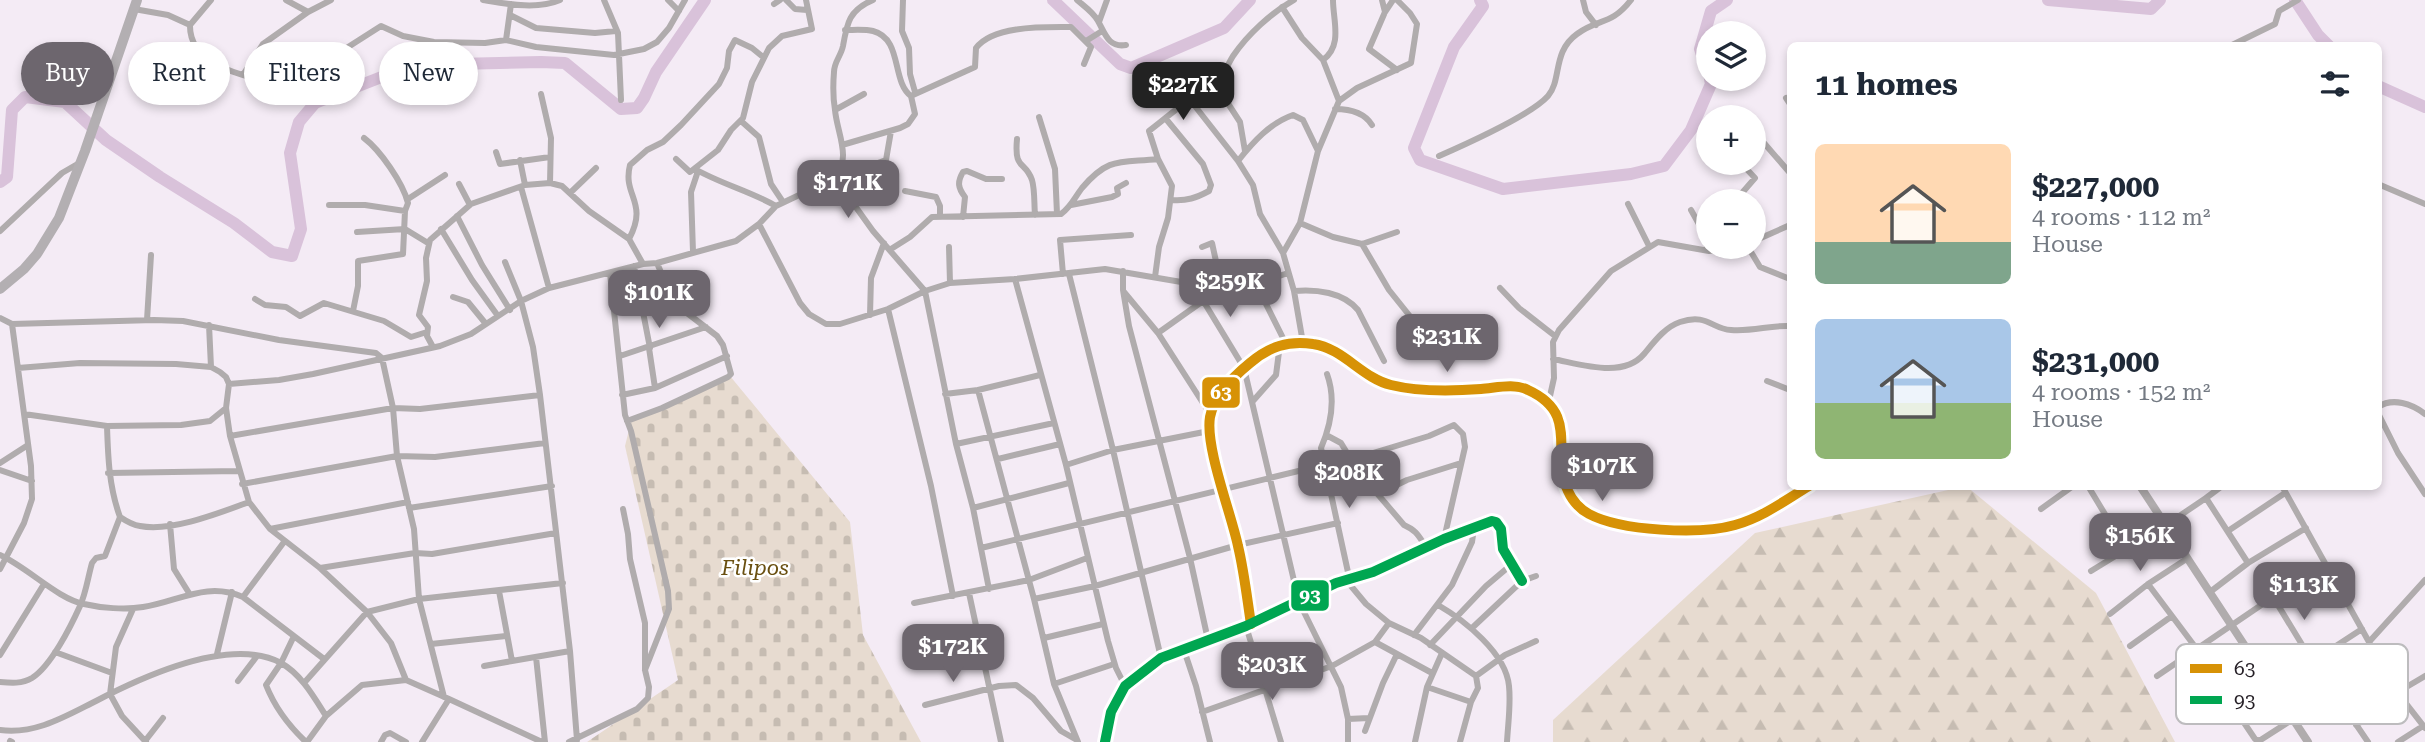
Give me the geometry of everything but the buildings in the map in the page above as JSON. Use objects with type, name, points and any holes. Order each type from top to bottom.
[{"type":"main road","points":[[0,289],[24,269],[50,235],[59,218],[136,5]]},
{"type":"street","points":[[211,0],[190,26],[192,42],[218,68],[280,85],[288,84],[381,26],[402,36],[434,42],[485,43],[506,40],[580,52],[618,54],[644,49],[657,42],[685,0]]},
{"type":"street","points":[[286,0],[308,12]]},
{"type":"street","points":[[243,75],[263,44],[308,12],[331,0]]},
{"type":"street","points":[[483,0],[511,4],[552,3],[560,0]]},
{"type":"street","points":[[604,0],[618,33],[621,100]]},
{"type":"street","points":[[668,0],[679,11]]},
{"type":"street","points":[[786,0],[795,9],[807,10]]},
{"type":"street","points":[[676,159],[689,172],[697,170],[718,150],[745,113],[752,82],[763,57],[782,36],[812,29],[806,0]]},
{"type":"street","points":[[229,384],[279,380],[457,341],[521,301],[549,288],[634,266],[657,263],[736,240],[759,224],[779,204],[835,178],[842,170],[842,145],[835,110],[834,70],[842,51],[853,0]]},
{"type":"street","points":[[852,12],[873,0]]},
{"type":"street","points":[[842,145],[908,124],[915,114],[909,48],[902,31],[904,0]]},
{"type":"street","points":[[1077,0],[1099,22],[1102,31],[1114,45],[1126,46]]},
{"type":"street","points":[[1099,22],[1107,0]]},
{"type":"street","points":[[1154,277],[1172,200],[1171,181],[1158,159],[1148,133],[1205,88],[1216,85],[1241,46],[1282,7],[1294,0]]},
{"type":"street","points":[[1323,60],[1332,50],[1336,36],[1333,0]]},
{"type":"street","points":[[1382,0],[1385,12]]},
{"type":"street","points":[[1283,253],[1300,223],[1318,151],[1339,101],[1357,88],[1397,70],[1411,62],[1418,29],[1410,13],[1395,0],[1385,12],[1369,51],[1397,70]]},
{"type":"street","points":[[1583,0],[1587,12],[1597,25]]},
{"type":"street","points":[[1439,156],[1497,127],[1549,96],[1554,84],[1556,66],[1565,46],[1577,34],[1622,12],[1631,0]]},
{"type":"street","points":[[2238,42],[2275,24],[2279,11],[2298,0]]},
{"type":"street","points":[[506,40],[511,4]]},
{"type":"street","points":[[136,5],[168,15],[190,26]]},
{"type":"street","points":[[1282,7],[1302,38],[1323,60],[1339,101]]},
{"type":"street","points":[[510,15],[536,28],[595,33],[616,31]]},
{"type":"street","points":[[913,94],[975,67],[976,48],[990,36],[1025,28],[1068,27],[1086,41],[1091,49],[1084,64]]},
{"type":"street","points":[[845,30],[873,31],[886,40],[894,52],[904,88],[913,94]]},
{"type":"street","points":[[1086,41],[1102,31]]},
{"type":"street","points":[[629,239],[637,225],[638,217],[630,185],[630,165],[647,150],[663,142],[719,84],[735,40],[763,57]]},
{"type":"street","points":[[1216,85],[1240,122],[1245,151]]},
{"type":"street","points":[[541,94],[551,138],[550,183]]},
{"type":"street","points":[[835,110],[864,94]]},
{"type":"street","points":[[1191,101],[1238,161],[1253,186],[1259,214],[1283,253],[1294,291],[1303,343]]},
{"type":"street","points":[[1335,109],[1360,114],[1372,125]]},
{"type":"street","points":[[1238,161],[1266,130],[1293,115],[1298,115],[1303,120],[1318,151]]},
{"type":"street","points":[[1040,117],[1055,169],[1057,214]]},
{"type":"street","points":[[1166,118],[1203,164],[1212,187],[1192,199],[1172,200]]},
{"type":"street","points":[[741,121],[759,137],[779,204]]},
{"type":"street","points":[[842,170],[859,170],[884,162],[888,155],[891,131]]},
{"type":"street","points":[[364,138],[385,161],[408,199]]},
{"type":"street","points":[[1017,139],[1015,155],[1021,167],[1031,177],[1035,215]]},
{"type":"street","points":[[1766,145],[1787,170]]},
{"type":"street","points":[[496,152],[500,164],[550,157]]},
{"type":"street","points":[[891,249],[910,237],[928,219],[940,216],[1063,212],[1104,166],[1131,160],[1158,159]]},
{"type":"street","points":[[520,160],[523,186],[549,288]]},
{"type":"street","points":[[0,231],[62,173],[81,162]]},
{"type":"street","points":[[570,193],[596,168]]},
{"type":"street","points":[[697,170],[725,185],[779,204]]},
{"type":"street","points":[[693,253],[691,192],[697,170]]},
{"type":"street","points":[[963,217],[965,197],[958,184],[963,172],[967,171],[986,179],[1002,179]]},
{"type":"street","points":[[1745,189],[1755,178],[1752,175]]},
{"type":"street","points":[[353,311],[358,286],[358,261],[402,255],[408,199],[445,176]]},
{"type":"street","points":[[835,178],[884,243],[925,291],[989,589]]},
{"type":"street","points":[[433,347],[427,332],[428,327],[419,313],[427,281],[428,243],[470,205],[523,186],[550,183],[562,187],[589,211],[629,239],[643,264]]},
{"type":"street","points":[[1071,205],[1112,197],[1118,194],[1117,187],[1126,183]]},
{"type":"street","points":[[459,184],[470,205]]},
{"type":"street","points":[[2382,186],[2425,204]]},
{"type":"street","points":[[905,191],[936,197],[940,216]]},
{"type":"street","points":[[1628,204],[1649,246]]},
{"type":"street","points":[[329,205],[365,205],[405,211]]},
{"type":"street","points":[[1691,210],[1696,219]]},
{"type":"street","points":[[457,216],[482,265],[510,310]]},
{"type":"street","points":[[1300,223],[1333,237],[1362,244],[1397,232]]},
{"type":"street","points":[[759,224],[800,303],[809,314],[826,324],[840,324],[870,315],[950,283],[1105,269],[1193,284],[1256,284],[1288,273]]},
{"type":"street","points":[[1766,236],[1787,226]]},
{"type":"street","points":[[357,232],[405,229],[428,243]]},
{"type":"street","points":[[441,229],[498,316]]},
{"type":"street","points":[[1131,235],[1060,240],[1066,274],[1128,511],[1161,658]]},
{"type":"street","points":[[1548,405],[1554,378],[1555,336],[1611,271],[1649,246],[1662,242],[1696,249]]},
{"type":"street","points":[[870,315],[871,278],[884,243]]},
{"type":"street","points":[[1202,247],[1212,243],[1220,284]]},
{"type":"street","points":[[1362,244],[1389,290],[1421,330]]},
{"type":"street","points":[[948,247],[950,283]]},
{"type":"street","points":[[147,320],[151,255]]},
{"type":"street","points":[[1755,259],[1760,267],[1787,278]]},
{"type":"street","points":[[505,262],[521,301],[533,347],[540,395],[570,652],[573,741],[637,709],[646,701],[649,687],[645,670],[645,623],[630,559],[623,509]]},
{"type":"street","points":[[627,421],[728,377],[731,370],[723,345],[706,327],[671,299],[657,263]]},
{"type":"street","points":[[634,266],[655,388]]},
{"type":"street","points":[[1123,271],[1129,326],[1161,441],[1208,640]]},
{"type":"street","points":[[610,273],[622,395],[668,591],[668,609],[645,670]]},
{"type":"street","points":[[1015,279],[1081,523],[1103,624],[1114,664],[1125,686]]},
{"type":"street","points":[[1193,284],[1244,368],[1299,602],[1341,687],[1348,719],[1348,742]]},
{"type":"street","points":[[1253,401],[1276,375],[1282,343],[1256,284]]},
{"type":"street","points":[[1500,288],[1519,308],[1555,336]]},
{"type":"street","points":[[1123,290],[1158,333],[1210,414]]},
{"type":"street","points":[[1294,291],[1320,290],[1353,304],[1384,361]]},
{"type":"street","points":[[453,297],[468,302],[486,324]]},
{"type":"street","points":[[255,299],[265,305],[286,307],[300,316],[324,303],[384,321],[411,337],[427,332]]},
{"type":"street","points":[[1158,333],[1203,301]]},
{"type":"street","points":[[888,309],[931,486],[953,596]]},
{"type":"street","points":[[0,318],[12,324],[183,321],[290,341],[371,352],[382,358],[393,408],[397,456],[409,505],[419,599],[447,698],[422,742]]},
{"type":"street","points":[[1553,359],[1598,368],[1632,363],[1639,360],[1665,332],[1687,320],[1707,321],[1731,330],[1787,326]]},
{"type":"street","points":[[0,569],[3,557],[29,511],[32,499],[28,445],[12,324]]},
{"type":"street","points":[[209,325],[211,367]]},
{"type":"street","points":[[620,356],[706,327]]},
{"type":"street","points":[[1281,742],[1249,625],[1238,545],[1209,431],[1210,414],[1218,397],[1244,368],[1282,343],[1303,343],[1328,348],[1377,380],[1390,384],[1413,388],[1518,387],[1528,390],[1556,414],[1562,431],[1562,471],[1567,489],[1582,509],[1601,519],[1661,530],[1719,529],[1762,515],[1803,490]]},
{"type":"street","points":[[622,395],[655,388],[727,356]]},
{"type":"street","points":[[18,368],[80,363],[176,363],[211,367],[226,377],[229,384],[226,408],[230,436],[249,502],[271,529],[320,568],[368,612],[391,643],[406,680]]},
{"type":"street","points":[[1326,374],[1331,389],[1328,436],[1321,447],[1351,586],[1358,596],[1389,623],[1414,635],[1476,676],[1478,688],[1471,702],[1460,742]]},
{"type":"street","points":[[945,394],[978,390],[1040,375]]},
{"type":"street","points":[[1767,380],[1787,389]]},
{"type":"street","points":[[978,390],[1054,684],[1077,741]]},
{"type":"street","points":[[230,436],[393,408],[432,408],[540,395]]},
{"type":"street","points":[[2382,404],[2396,401],[2415,407],[2425,414]]},
{"type":"street","points":[[24,414],[107,426],[201,424],[210,421],[226,408]]},
{"type":"street","points":[[2382,421],[2398,453],[2425,494]]},
{"type":"street","points":[[956,444],[1054,423]]},
{"type":"street","points":[[981,548],[1395,446],[1454,425],[1465,438],[1465,447],[1444,539]]},
{"type":"street","points":[[0,682],[19,683],[30,680],[40,671],[55,652],[81,604],[92,563],[96,558],[105,556],[120,517],[108,472],[107,426]]},
{"type":"street","points":[[1066,465],[1113,450],[1209,431]]},
{"type":"street","points":[[1328,436],[1342,443],[1358,471],[1404,525],[1413,528],[1426,547]]},
{"type":"street","points":[[242,484],[397,456],[435,457],[545,443]]},
{"type":"street","points":[[998,459],[1060,444]]},
{"type":"street","points":[[0,463],[28,445]]},
{"type":"street","points":[[1378,494],[1407,480],[1461,463]]},
{"type":"street","points":[[0,470],[32,481]]},
{"type":"street","points":[[108,472],[238,471]]},
{"type":"street","points":[[973,508],[1069,483]]},
{"type":"street","points":[[271,529],[409,505],[552,486]]},
{"type":"street","points":[[2041,509],[2067,490]]},
{"type":"street","points":[[2090,490],[2126,549]]},
{"type":"street","points":[[2144,490],[2245,644]]},
{"type":"street","points":[[2091,570],[2166,526],[2217,490]]},
{"type":"street","points":[[2228,531],[2283,490],[2369,642],[2425,580]]},
{"type":"street","points":[[2206,498],[2248,563]]},
{"type":"street","points":[[120,517],[140,527],[170,524],[217,514],[249,502]]},
{"type":"street","points":[[1105,742],[1111,712],[1125,686],[1161,658],[1249,625],[1336,583],[1384,567],[1474,527],[1492,521],[1498,523],[1503,549],[1522,581]]},
{"type":"street","points":[[1034,599],[1095,586],[1238,545],[1338,523]]},
{"type":"street","points":[[170,524],[174,569],[190,593]]},
{"type":"street","points":[[1414,635],[1438,605],[1458,573],[1472,542],[1474,527]]},
{"type":"street","points":[[2210,592],[2248,563],[2306,528]]},
{"type":"street","points":[[320,568],[415,553],[432,555],[556,533]]},
{"type":"street","points":[[243,597],[284,541]]},
{"type":"street","points":[[3,557],[27,569],[44,584],[81,604],[133,609],[190,593],[232,592],[243,597],[324,659]]},
{"type":"street","points":[[914,603],[1029,580],[1087,558]]},
{"type":"street","points":[[2110,614],[2148,584],[2188,558]]},
{"type":"street","points":[[1430,645],[1486,586],[1513,564]]},
{"type":"street","points":[[2202,644],[2327,565]]},
{"type":"street","points":[[1472,628],[1522,581],[1536,576]]},
{"type":"street","points":[[304,683],[368,612],[419,599],[563,583]]},
{"type":"street","points":[[0,655],[44,584]]},
{"type":"street","points":[[2148,584],[2193,644]]},
{"type":"street","points":[[217,654],[232,592]]},
{"type":"street","points":[[499,592],[512,661]]},
{"type":"street","points":[[969,593],[1001,742]]},
{"type":"street","points":[[2273,597],[2302,644]]},
{"type":"street","points":[[1438,605],[1472,628],[1498,661],[1509,684],[1507,742]]},
{"type":"street","points":[[133,609],[116,647],[110,694],[122,716],[145,741],[163,718]]},
{"type":"street","points":[[2130,646],[2172,616]]},
{"type":"street","points":[[1202,712],[1332,666],[1375,642],[1389,623]]},
{"type":"street","points":[[1044,638],[1103,624]]},
{"type":"street","points":[[2339,644],[2362,629]]},
{"type":"street","points":[[294,636],[281,663],[266,685],[276,708],[307,742],[326,716],[362,685],[406,680],[543,742],[536,657]]},
{"type":"street","points":[[431,644],[506,636]]},
{"type":"street","points":[[1476,676],[1518,647],[1536,641]]},
{"type":"street","points":[[1375,642],[1432,673]]},
{"type":"street","points":[[1184,650],[1210,742]]},
{"type":"street","points":[[55,652],[112,673]]},
{"type":"street","points":[[484,666],[570,652]]},
{"type":"street","points":[[1415,742],[1427,687],[1442,653]]},
{"type":"street","points":[[0,730],[11,732],[43,726],[167,670],[217,654],[257,656],[281,663],[304,683],[326,716]]},
{"type":"street","points":[[1365,731],[1368,718],[1397,654]]},
{"type":"street","points":[[238,681],[257,656]]},
{"type":"street","points":[[2157,676],[2176,662]]},
{"type":"street","points":[[1054,684],[1114,664]]},
{"type":"street","points":[[2408,689],[2425,676]]},
{"type":"street","points":[[925,705],[1012,684],[1021,687],[1062,731],[1077,741]]},
{"type":"street","points":[[1427,687],[1471,702]]},
{"type":"street","points":[[2398,742],[2424,727],[2408,706]]},
{"type":"street","points":[[1348,719],[1368,718]]},
{"type":"street","points":[[2245,724],[2259,741],[2286,724]]},
{"type":"street","points":[[2297,724],[2308,742]]},
{"type":"street","points":[[2356,725],[2368,742]]},
{"type":"street","points":[[11,732],[11,742]]},
{"type":"street","points":[[381,742],[390,733],[406,742]]},
{"type":"green space","name":"Filipos","points":[[730,376],[850,522],[863,635],[921,742],[587,742],[678,680],[625,446],[632,418]]},
{"type":"green space","points":[[1948,490],[1971,490],[2096,593],[2175,742],[1553,742],[1553,720],[1755,533]]},
{"type":"waterway","points":[[0,182],[7,177],[12,110],[25,97],[65,102],[106,140],[160,177],[234,223],[272,252],[292,256],[301,229],[290,153],[299,122],[315,103],[402,69],[456,64],[541,62],[565,63],[621,109],[637,108],[656,72],[705,0]]},
{"type":"waterway","points":[[1053,0],[1120,64],[1131,68],[1224,28],[1250,0]]},
{"type":"waterway","points":[[1480,0],[1483,6],[1454,47],[1414,148],[1420,160],[1503,189],[1631,174],[1664,166],[1691,130],[1708,91]]},
{"type":"waterway","points":[[1708,21],[1711,11],[1727,0]]},
{"type":"waterway","points":[[2048,0],[2151,9],[2160,0]]},
{"type":"waterway","points":[[2295,0],[2325,42]]},
{"type":"waterway","points":[[2382,88],[2425,107]]},
{"type":"transit line","name":"63","points":[[1251,624],[1235,532],[1211,445],[1210,417],[1220,394],[1238,374],[1264,353],[1287,344],[1304,343],[1324,347],[1391,385],[1424,390],[1511,386],[1528,390],[1544,400],[1554,411],[1559,423],[1563,477],[1570,494],[1582,510],[1603,520],[1661,530],[1720,528],[1755,518],[1802,490]]},
{"type":"transit line","name":"93","points":[[1105,742],[1111,712],[1125,686],[1161,658],[1246,626],[1336,583],[1373,572],[1444,539],[1492,521],[1496,522],[1501,529],[1503,549],[1522,581]]}]
